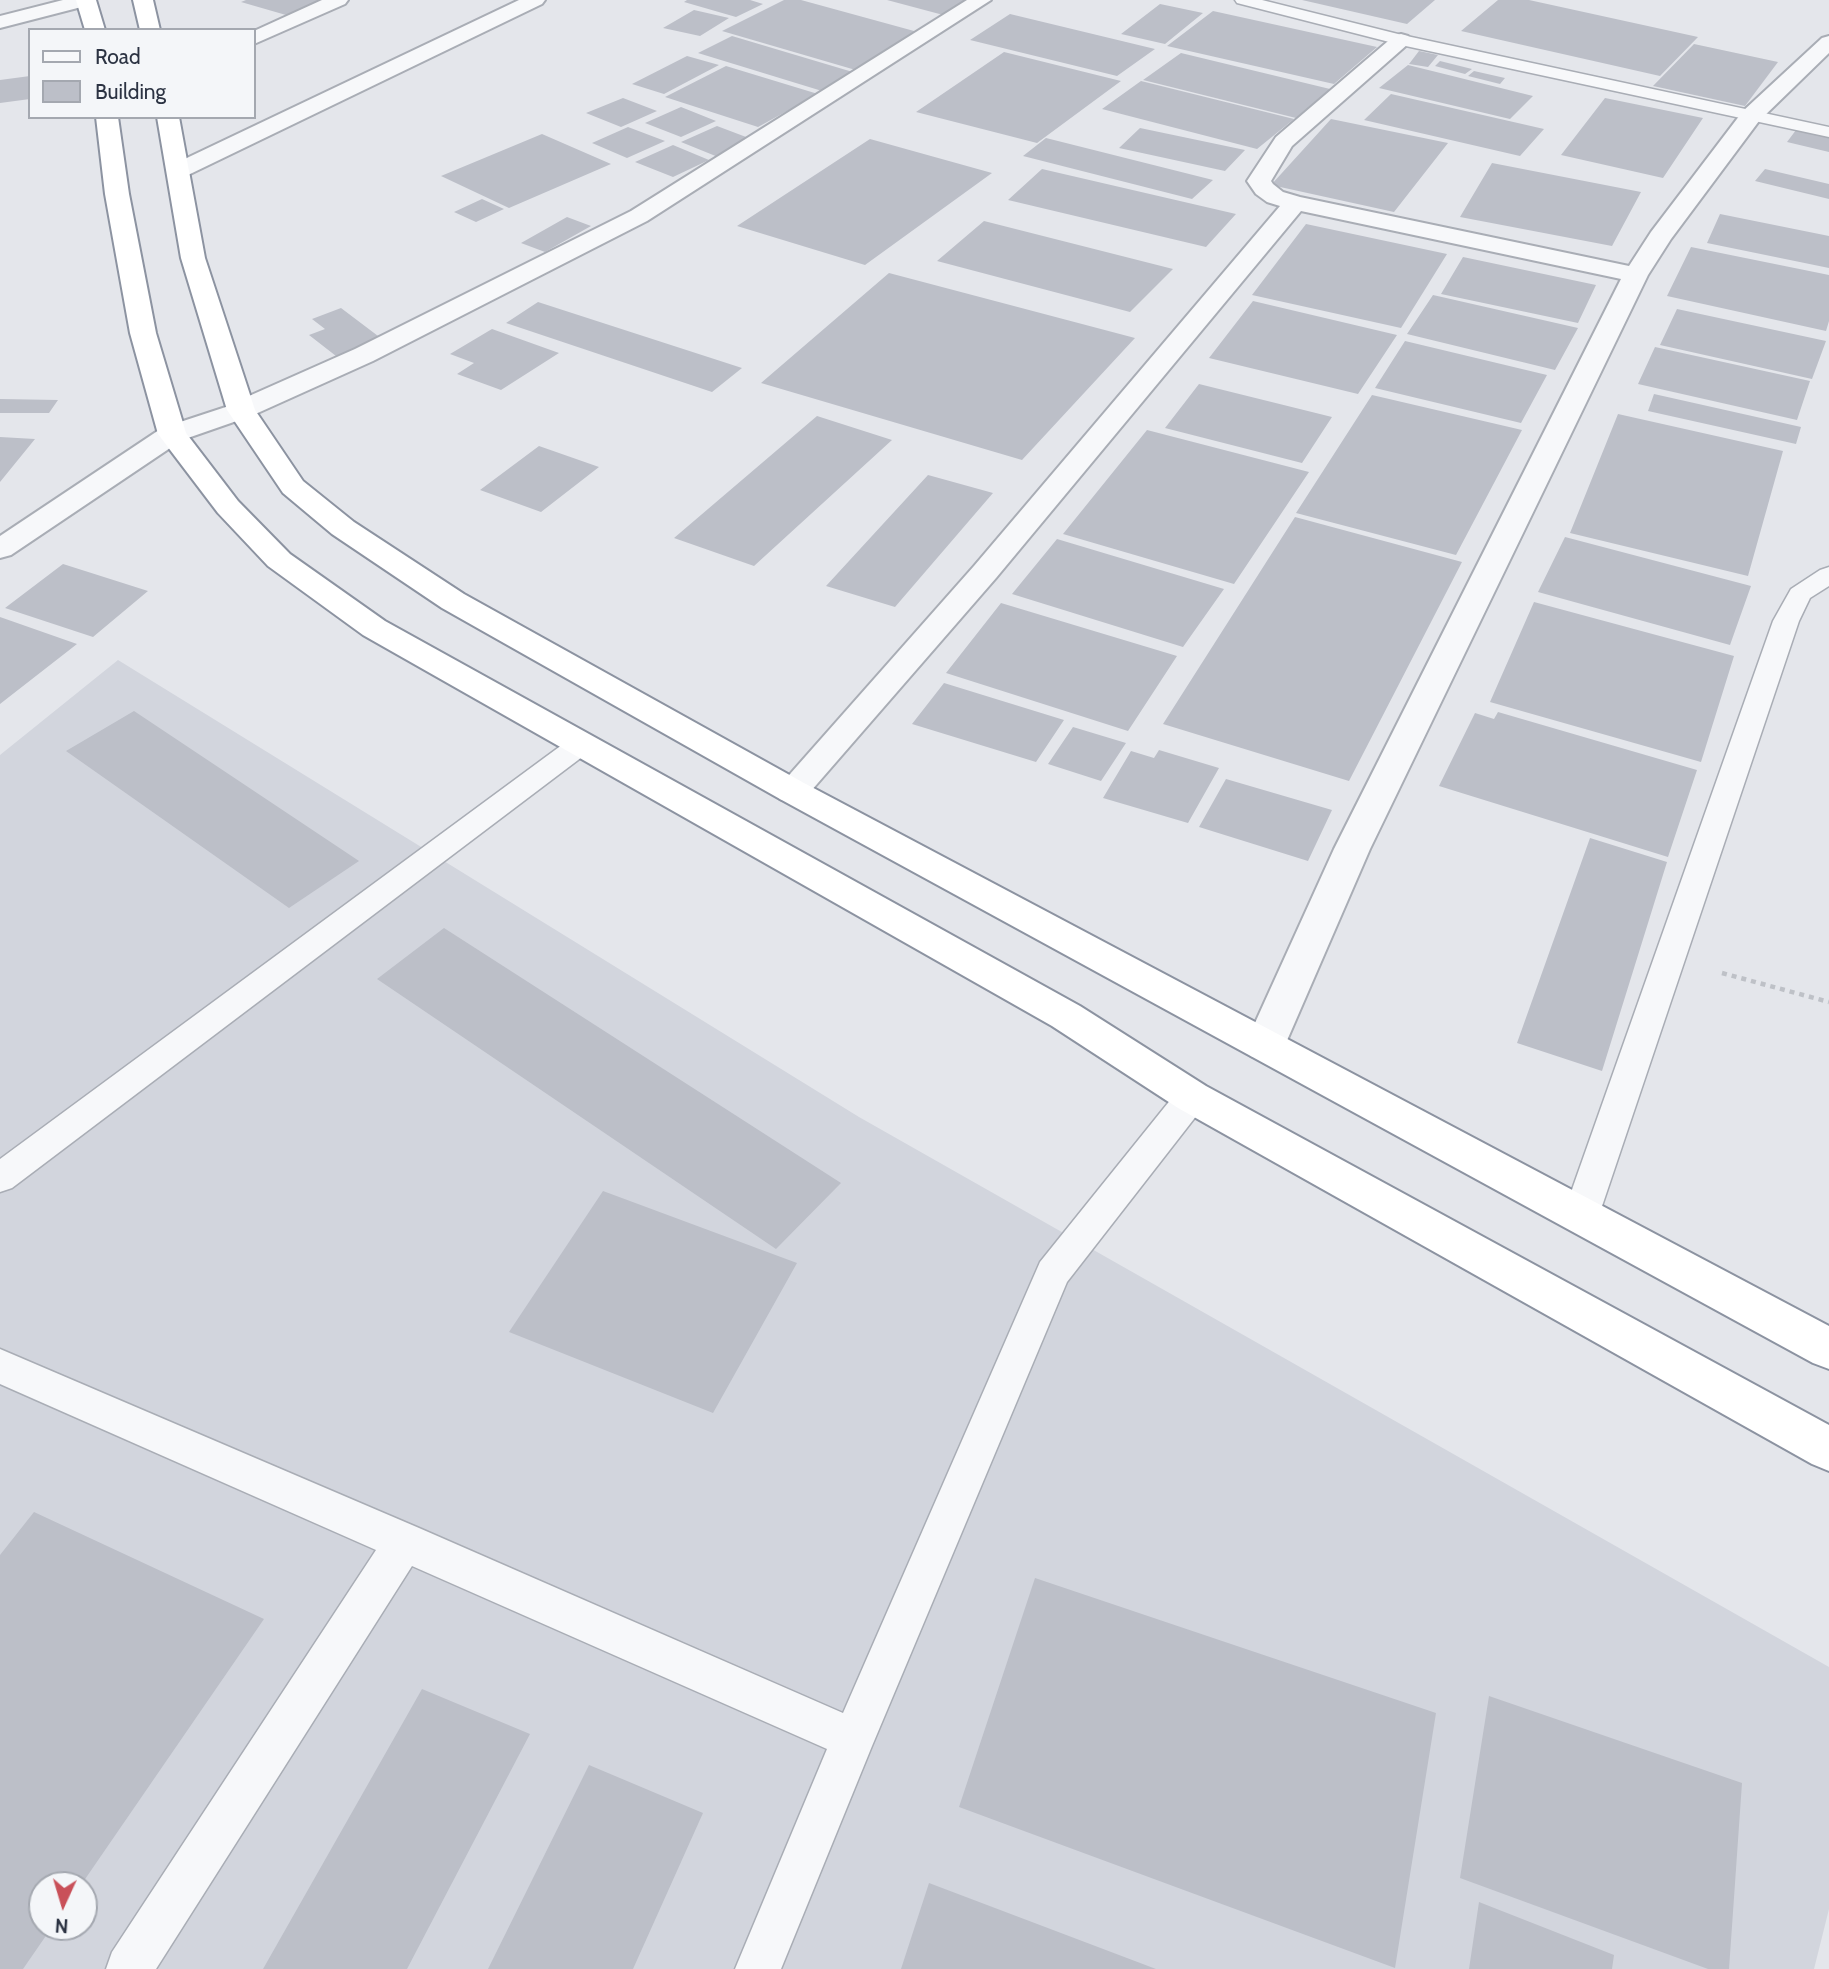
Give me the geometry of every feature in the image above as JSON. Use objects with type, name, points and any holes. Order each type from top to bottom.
[{"type":"highway","points":[[86,0],[94,28]]},
{"type":"highway","points":[[143,0],[150,28]]},
{"type":"highway","points":[[107,119],[117,194],[143,333],[172,433],[228,507],[279,559],[374,628],[1066,1016],[1192,1097],[1829,1449]]},
{"type":"highway","points":[[168,119],[193,258],[241,410],[293,487],[343,528],[453,601],[792,792],[1829,1349]]},
{"type":"street","points":[[0,22],[86,0]]},
{"type":"street","points":[[256,37],[338,0]]},
{"type":"street","points":[[178,171],[535,0]]},
{"type":"street","points":[[0,549],[172,433],[241,410],[364,355],[639,216],[981,0]]},
{"type":"street","points":[[1401,40],[1284,142],[1259,181],[1264,189],[1275,197],[1295,203],[1636,275]]},
{"type":"street","points":[[1265,1045],[1352,849],[1636,275],[1660,237],[1751,116],[1829,43]]},
{"type":"street","points":[[792,792],[985,572],[1295,203]]},
{"type":"lane","points":[[1243,0],[1401,40],[1829,132]]},
{"type":"lane","points":[[1581,1215],[1786,621],[1800,594],[1829,575]]},
{"type":"lane","points":[[0,1178],[580,745]]},
{"type":"lane","points":[[758,1969],[853,1739],[1054,1273],[1192,1097]]},
{"type":"lane","points":[[0,1366],[853,1739]]},
{"type":"lane","points":[[129,1969],[405,1541]]},
{"type":"path","points":[[1669,959],[1829,1002]]},
{"type":"shaded area","points":[[118,660],[859,1117],[1829,1667],[1829,1909],[1814,1969],[0,1969],[0,755]]},
{"type":"building","points":[[321,0],[286,15],[241,2]]},
{"type":"building","points":[[750,0],[763,4],[736,17],[684,2]]},
{"type":"building","points":[[784,0],[801,0],[925,34],[859,71],[722,31]]},
{"type":"building","points":[[887,0],[963,0],[970,2],[947,16]]},
{"type":"building","points":[[1302,0],[1435,0],[1407,24]]},
{"type":"building","points":[[1498,0],[1529,0],[1698,37],[1660,76],[1461,31]]},
{"type":"building","points":[[1160,4],[1203,13],[1165,44],[1121,34]]},
{"type":"building","points":[[694,10],[729,18],[700,36],[663,28]]},
{"type":"building","points":[[1213,11],[1377,47],[1334,84],[1167,46]]},
{"type":"building","points":[[1010,14],[1155,49],[1117,76],[970,40]]},
{"type":"building","points":[[732,36],[856,73],[822,91],[698,53]]},
{"type":"building","points":[[1694,44],[1778,62],[1745,106],[1653,86]]},
{"type":"building","points":[[1419,51],[1438,55],[1428,67],[1409,64]]},
{"type":"building","points":[[1004,52],[1121,81],[1037,143],[916,112]]},
{"type":"building","points":[[1181,53],[1330,89],[1296,118],[1143,80]]},
{"type":"building","points":[[687,56],[719,65],[664,94],[632,84]]},
{"type":"building","points":[[1440,61],[1472,69],[1465,74],[1435,66]]},
{"type":"building","points":[[1408,65],[1533,96],[1510,119],[1379,88]]},
{"type":"building","points":[[726,66],[818,94],[758,127],[665,97]]},
{"type":"building","points":[[1474,71],[1505,78],[1500,84],[1468,76]]},
{"type":"building","points":[[28,76],[28,99],[0,103],[0,80]]},
{"type":"building","points":[[1141,81],[1294,119],[1257,149],[1102,109]]},
{"type":"building","points":[[1391,94],[1544,129],[1520,156],[1364,120]]},
{"type":"building","points":[[623,98],[657,111],[621,127],[586,113]]},
{"type":"building","points":[[1605,98],[1703,118],[1663,178],[1561,155]]},
{"type":"building","points":[[681,107],[716,121],[681,137],[645,123]]},
{"type":"building","points":[[1331,119],[1448,143],[1394,212],[1271,185]]},
{"type":"building","points":[[717,126],[754,140],[718,157],[681,142]]},
{"type":"building","points":[[628,127],[665,141],[627,158],[592,143]]},
{"type":"building","points":[[1140,128],[1245,150],[1225,171],[1119,148]]},
{"type":"building","points":[[1796,130],[1829,137],[1829,152],[1787,142]]},
{"type":"building","points":[[542,134],[611,164],[509,208],[441,176]]},
{"type":"building","points":[[1046,138],[1213,180],[1192,199],[1023,156]]},
{"type":"building","points":[[870,139],[992,173],[865,265],[737,226]]},
{"type":"building","points":[[673,145],[709,160],[673,177],[635,162]]},
{"type":"building","points":[[1492,163],[1641,192],[1612,246],[1460,217]]},
{"type":"building","points":[[1042,169],[1236,214],[1206,247],[1008,200]]},
{"type":"building","points":[[1765,169],[1829,184],[1829,199],[1755,181]]},
{"type":"building","points":[[482,199],[504,209],[476,222],[454,212]]},
{"type":"building","points":[[1720,214],[1829,236],[1829,268],[1707,243]]},
{"type":"building","points":[[567,217],[591,226],[545,252],[521,243]]},
{"type":"building","points":[[984,221],[1173,269],[1130,312],[937,261]]},
{"type":"building","points":[[1306,224],[1447,254],[1401,328],[1252,295]]},
{"type":"building","points":[[1691,247],[1829,275],[1829,321],[1826,331],[1667,296]]},
{"type":"building","points":[[1463,257],[1596,285],[1578,323],[1441,294]]},
{"type":"building","points":[[889,273],[1135,338],[1022,460],[761,383]]},
{"type":"building","points":[[1433,295],[1578,328],[1555,370],[1407,334]]},
{"type":"building","points":[[1253,301],[1397,335],[1358,394],[1209,358]]},
{"type":"building","points":[[538,302],[742,368],[712,392],[506,323]]},
{"type":"building","points":[[341,308],[382,339],[336,356],[309,335],[325,329],[312,319]]},
{"type":"building","points":[[1677,309],[1826,341],[1812,379],[1660,345]]},
{"type":"building","points":[[492,329],[559,353],[501,390],[457,374],[474,363],[450,354]]},
{"type":"building","points":[[1405,341],[1547,375],[1521,423],[1375,388]]},
{"type":"building","points":[[1655,347],[1810,381],[1797,420],[1638,384]]},
{"type":"building","points":[[1199,384],[1332,417],[1302,463],[1165,428]]},
{"type":"building","points":[[1654,394],[1801,427],[1796,444],[1648,411]]},
{"type":"building","points":[[1372,395],[1522,430],[1456,555],[1296,513]]},
{"type":"building","points":[[0,399],[58,400],[49,413],[0,413]]},
{"type":"building","points":[[1618,414],[1783,451],[1748,576],[1570,533]]},
{"type":"building","points":[[817,416],[892,440],[754,566],[674,538]]},
{"type":"building","points":[[1147,430],[1309,472],[1234,584],[1063,534]]},
{"type":"building","points":[[0,437],[35,439],[0,482]]},
{"type":"building","points":[[539,446],[599,467],[541,512],[480,490]]},
{"type":"building","points":[[928,475],[993,493],[895,607],[826,586]]},
{"type":"building","points":[[1295,517],[1462,562],[1349,781],[1163,724]]},
{"type":"building","points":[[1565,537],[1751,586],[1730,645],[1538,592]]},
{"type":"building","points":[[1057,539],[1224,589],[1183,647],[1012,594]]},
{"type":"building","points":[[63,564],[148,591],[93,637],[5,608]]},
{"type":"building","points":[[1534,602],[1734,656],[1701,762],[1490,702]]},
{"type":"building","points":[[1001,603],[1177,656],[1128,731],[946,673]]},
{"type":"building","points":[[0,617],[77,644],[0,704]]},
{"type":"building","points":[[944,683],[1064,720],[1036,762],[912,724]]},
{"type":"building","points":[[134,711],[359,861],[289,908],[66,751]]},
{"type":"building","points":[[1498,712],[1697,770],[1668,857],[1439,786],[1475,713],[1494,719]]},
{"type":"building","points":[[1073,727],[1126,743],[1101,781],[1048,764]]},
{"type":"building","points":[[1159,750],[1219,768],[1188,823],[1103,798],[1131,751],[1154,758]]},
{"type":"building","points":[[1226,779],[1332,810],[1308,861],[1199,827]]},
{"type":"building","points":[[1590,838],[1667,862],[1602,1071],[1517,1043]]},
{"type":"building","points":[[444,928],[841,1183],[776,1249],[377,979]]},
{"type":"building","points":[[603,1191],[797,1263],[713,1413],[509,1332]]},
{"type":"building","points":[[34,1512],[264,1619],[91,1871],[28,1871],[28,1941],[42,1941],[23,1969],[0,1969],[0,1555]]},
{"type":"building","points":[[1035,1578],[1436,1713],[1395,1968],[959,1807]]},
{"type":"building","points":[[422,1689],[530,1734],[407,1969],[263,1969]]},
{"type":"building","points":[[1489,1696],[1742,1783],[1729,1969],[1708,1969],[1460,1878]]},
{"type":"building","points":[[589,1765],[703,1813],[633,1969],[488,1969]]},
{"type":"building","points":[[929,1883],[1156,1969],[901,1969]]},
{"type":"building","points":[[1479,1902],[1614,1955],[1612,1969],[1469,1969]]}]
